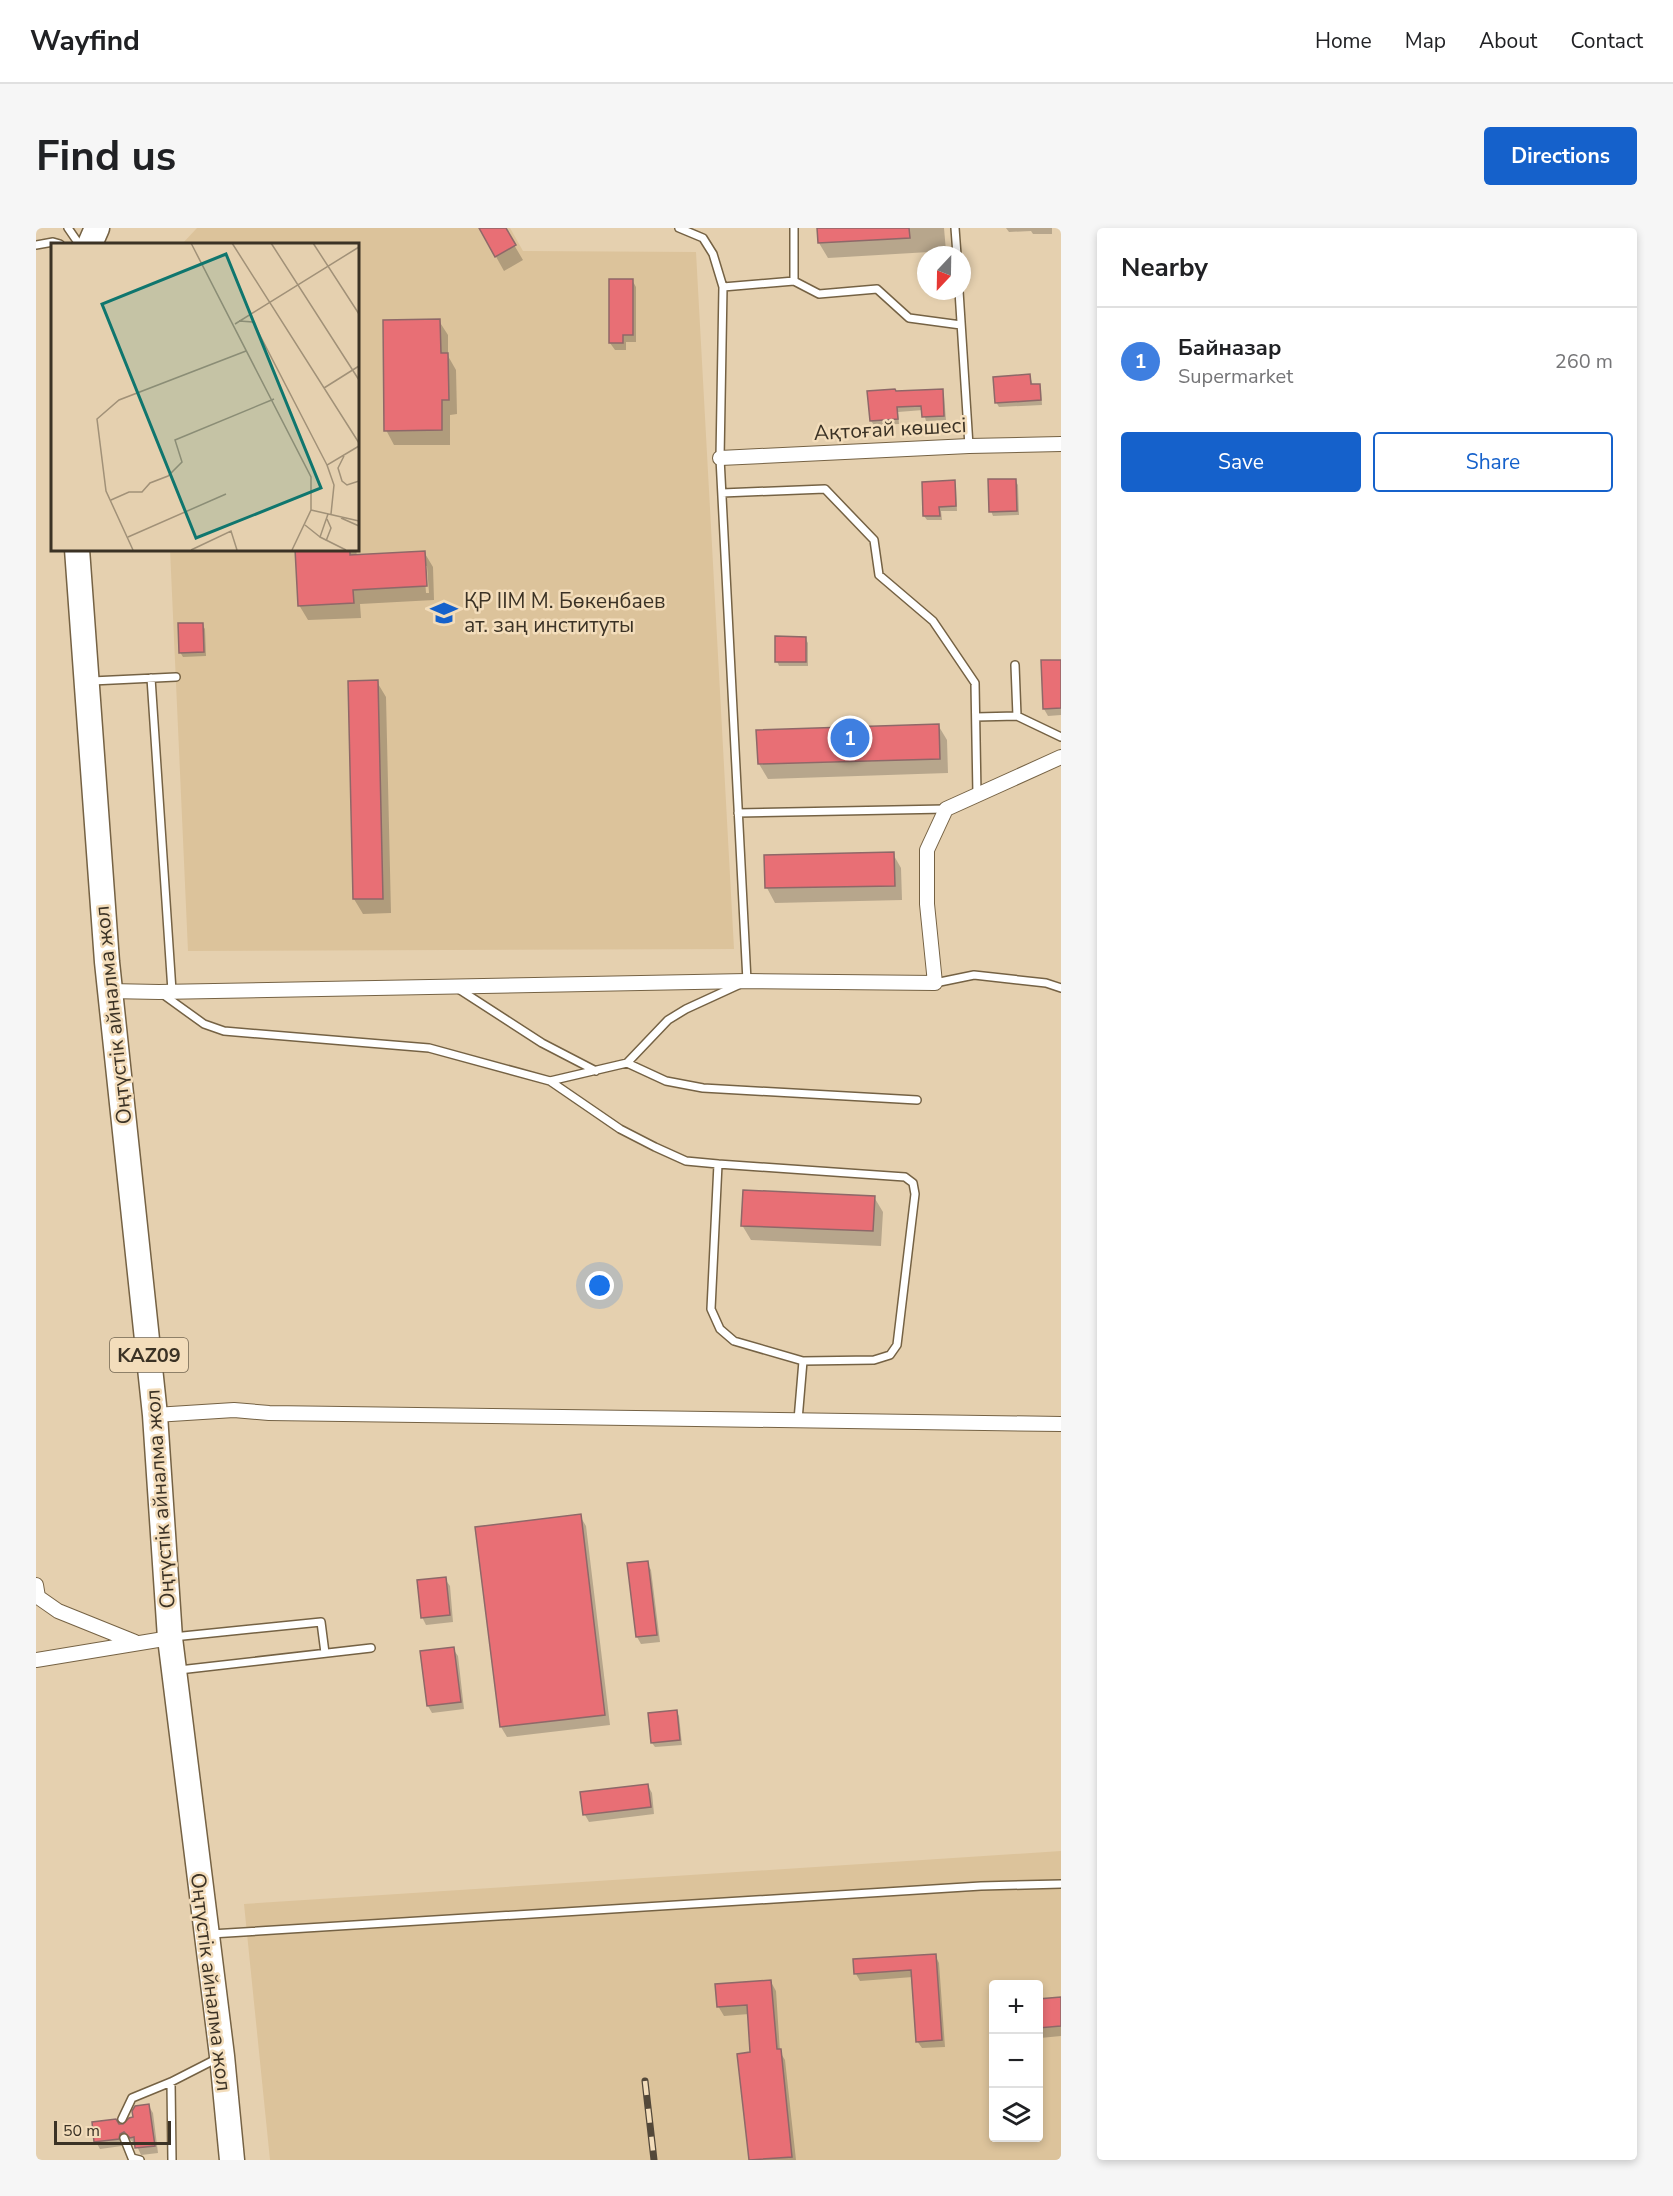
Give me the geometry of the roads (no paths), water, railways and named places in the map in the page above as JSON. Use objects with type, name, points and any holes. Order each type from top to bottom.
[{"type":"highway","points":[[90,243],[97,228]]},
{"type":"highway","name":"Оңтүстік айналма жол","points":[[77,550],[110,991],[155,1414],[170,1638],[205,1934],[222,2056],[232,2160]]},
{"type":"street","name":"Ақтоғай көшесі","points":[[720,458],[1061,444]]},
{"type":"street","points":[[110,991],[747,981],[935,983],[927,904],[927,850],[946,809],[1061,757]]},
{"type":"street","points":[[155,1414],[234,1410],[269,1413],[1061,1424]]},
{"type":"street","points":[[36,1585],[38,1597],[58,1611],[135,1642]]},
{"type":"street","points":[[36,1660],[170,1638]]},
{"type":"lane","points":[[68,228],[78,243]]},
{"type":"lane","points":[[550,1081],[627,1063],[668,1020],[686,1009],[747,981],[720,458],[723,287],[708,243],[698,234],[679,228]]},
{"type":"lane","points":[[794,228],[794,281]]},
{"type":"lane","points":[[955,228],[956,246]]},
{"type":"lane","points":[[36,245],[56,243]]},
{"type":"lane","points":[[723,287],[794,281],[819,294],[877,289],[909,318],[961,325]]},
{"type":"lane","points":[[960,300],[969,446]]},
{"type":"lane","points":[[722,493],[825,489],[874,540],[879,575],[933,621],[975,683],[977,795]]},
{"type":"lane","points":[[1015,665],[1017,717]]},
{"type":"lane","points":[[86,681],[176,677]]},
{"type":"lane","points":[[151,678],[165,991],[204,1024],[224,1031],[429,1048],[550,1081],[620,1129],[686,1161],[905,1178],[913,1183],[915,1194],[897,1345],[890,1355],[874,1360],[803,1360],[734,1341],[720,1329],[711,1309],[718,1164]]},
{"type":"lane","points":[[976,717],[1017,717],[1061,737]]},
{"type":"lane","points":[[738,813],[946,809]]},
{"type":"lane","points":[[935,983],[974,975],[1046,983],[1061,988]]},
{"type":"lane","points":[[454,986],[542,1043],[596,1071]]},
{"type":"lane","points":[[627,1063],[666,1081],[703,1088],[917,1100]]},
{"type":"lane","points":[[798,1420],[803,1360]]},
{"type":"lane","points":[[170,1638],[321,1622],[325,1653]]},
{"type":"lane","points":[[174,1671],[371,1648]]},
{"type":"lane","points":[[205,1934],[981,1886],[1061,1884]]},
{"type":"lane","points":[[122,2118],[132,2098],[171,2082],[222,2056]]},
{"type":"lane","points":[[171,2082],[172,2160]]},
{"type":"lane","points":[[124,2138],[132,2158],[140,2160]]},
{"type":"railway","points":[[645,2081],[654,2160]]},
{"type":"place","name":"ҚР ІІМ М. Бөкенбаев ат. заң институты","points":[[444,613]]},
{"type":"place","name":"Байназар","points":[[850,738]]}]
